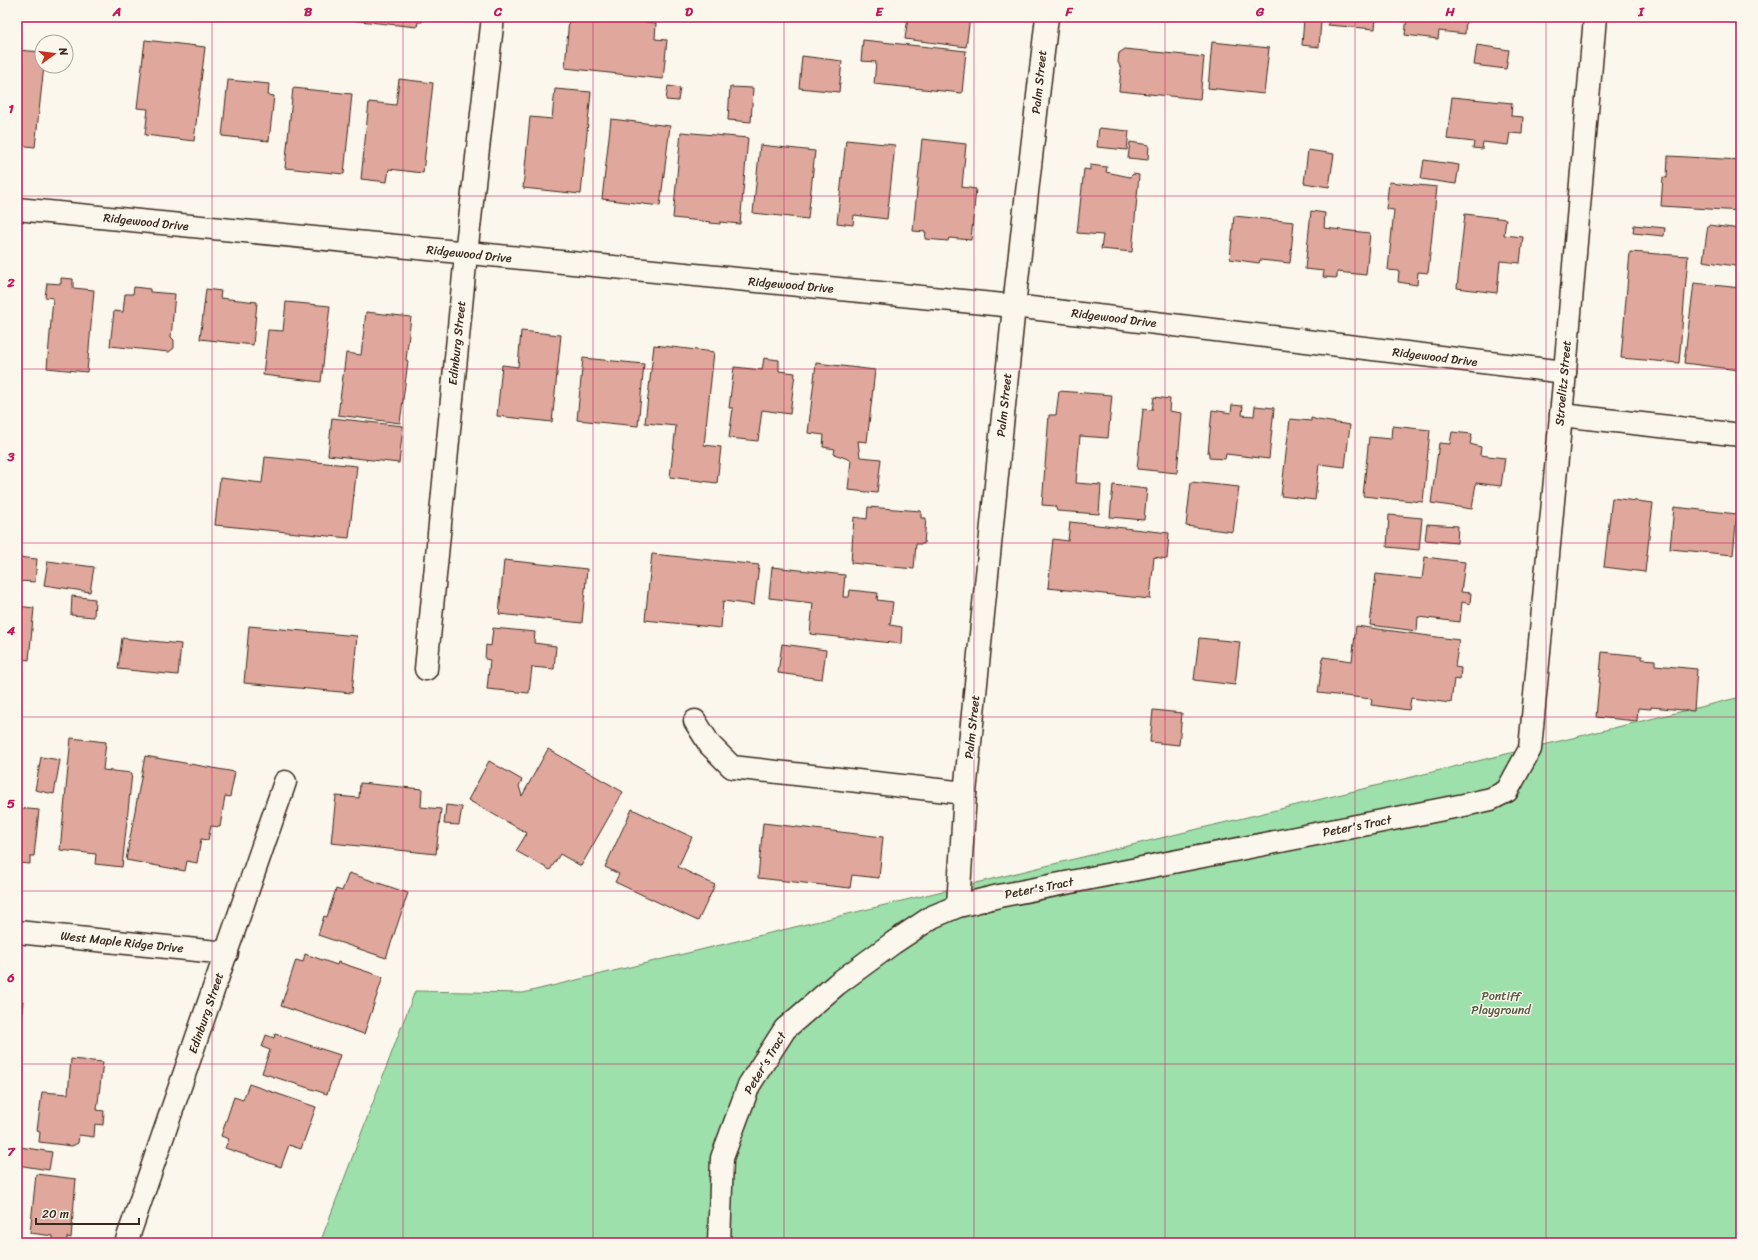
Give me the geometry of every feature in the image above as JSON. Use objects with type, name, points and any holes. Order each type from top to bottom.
[{"type":"street","name":"Edinburg Street","points":[[426,668],[466,254],[493,17]]},
{"type":"street","name":"Palm Street","points":[[958,906],[965,792],[1014,306],[1047,17]]},
{"type":"street","name":"Stroelitz Street","points":[[1530,749],[1595,17]]},
{"type":"street","name":"Ridgewood Drive","points":[[17,209],[466,254],[1014,306],[1564,372]]},
{"type":"street","points":[[1560,415],[1741,435]]},
{"type":"street","points":[[695,721],[710,745],[732,767],[965,792]]},
{"type":"street","name":"Peter's Tract","points":[[720,1243],[722,1158],[749,1085],[785,1029],[837,984],[893,943],[932,917],[958,906],[999,896],[1491,799],[1507,790],[1530,749]]},
{"type":"street","name":"Edinburg Street","points":[[126,1243],[285,782]]},
{"type":"street","name":"West Maple Ridge Drive","points":[[17,932],[227,953]]},
{"type":"green space","name":"Pontiff Playground","points":[[1741,697],[1741,1243],[320,1243],[415,991],[523,993]]},
{"type":"building","points":[[321,17],[423,17],[422,22],[418,22],[417,27]]},
{"type":"building","points":[[569,17],[596,17],[656,23],[655,39],[667,40],[663,79],[565,68]]},
{"type":"building","points":[[908,17],[970,17],[966,47],[905,39]]},
{"type":"building","points":[[1329,17],[1376,17],[1375,29],[1328,25]]},
{"type":"building","points":[[1407,17],[1466,17],[1465,34],[1439,31],[1438,39],[1405,35]]},
{"type":"building","points":[[1304,19],[1321,21],[1319,47],[1302,45]]},
{"type":"building","points":[[145,40],[205,47],[194,141],[145,135],[148,109],[137,108]]},
{"type":"building","points":[[863,40],[966,51],[962,93],[874,84],[876,62],[861,61]]},
{"type":"building","points":[[1212,42],[1269,48],[1264,94],[1208,88]]},
{"type":"building","points":[[1477,45],[1509,50],[1506,69],[1474,65]]},
{"type":"building","points":[[1125,49],[1204,57],[1200,99],[1119,91],[1121,69],[1118,62],[1119,53]]},
{"type":"building","points":[[17,50],[34,51],[34,74],[43,74],[35,147],[17,145]]},
{"type":"building","points":[[802,56],[842,61],[839,92],[799,88]]},
{"type":"building","points":[[399,79],[433,83],[423,173],[389,169],[387,182],[361,179],[369,102],[396,105]]},
{"type":"building","points":[[228,80],[269,84],[268,95],[274,96],[269,141],[222,136]]},
{"type":"building","points":[[668,86],[680,88],[678,101],[666,100]]},
{"type":"building","points":[[730,87],[753,88],[751,122],[728,120]]},
{"type":"building","points":[[293,88],[352,94],[344,174],[285,168]]},
{"type":"building","points":[[555,89],[591,92],[581,194],[523,188],[530,117],[552,119]]},
{"type":"building","points":[[1452,97],[1512,103],[1511,116],[1523,117],[1522,134],[1510,133],[1508,145],[1483,142],[1482,149],[1473,148],[1474,142],[1447,139]]},
{"type":"building","points":[[611,119],[670,126],[660,206],[602,199]]},
{"type":"building","points":[[1099,128],[1129,131],[1127,150],[1097,147]]},
{"type":"building","points":[[681,132],[748,138],[740,224],[720,222],[720,224],[673,218]]},
{"type":"building","points":[[922,139],[966,144],[962,187],[976,189],[971,240],[949,238],[948,241],[925,239],[926,232],[913,231]]},
{"type":"building","points":[[846,140],[895,145],[887,219],[854,215],[853,225],[837,223]]},
{"type":"building","points":[[1130,142],[1149,145],[1148,160],[1128,158]]},
{"type":"building","points":[[760,145],[815,151],[808,219],[753,213]]},
{"type":"building","points":[[1308,150],[1334,154],[1329,187],[1304,183]]},
{"type":"building","points":[[1668,156],[1741,160],[1741,211],[1661,206],[1663,177],[1667,178]]},
{"type":"building","points":[[1424,160],[1459,165],[1456,184],[1421,179]]},
{"type":"building","points":[[1090,165],[1107,167],[1106,172],[1130,177],[1133,174],[1139,175],[1132,252],[1101,249],[1103,235],[1077,233],[1084,169],[1090,170]]},
{"type":"building","points":[[1389,182],[1437,187],[1428,273],[1418,272],[1417,285],[1398,282],[1399,271],[1388,270],[1394,210],[1386,209]]},
{"type":"building","points":[[1311,211],[1325,213],[1324,228],[1370,233],[1366,275],[1337,272],[1337,278],[1323,277],[1324,271],[1305,269]]},
{"type":"building","points":[[1465,214],[1506,219],[1504,235],[1523,237],[1520,263],[1500,261],[1497,293],[1457,288]]},
{"type":"building","points":[[1234,216],[1294,222],[1290,263],[1260,260],[1259,263],[1230,259]]},
{"type":"building","points":[[1634,225],[1665,228],[1664,236],[1633,233]]},
{"type":"building","points":[[1708,225],[1741,229],[1741,267],[1703,261]]},
{"type":"building","points":[[1630,252],[1688,256],[1679,363],[1621,358]]},
{"type":"building","points":[[61,278],[73,279],[73,288],[94,290],[87,372],[47,368],[53,298],[45,297],[47,283],[61,284]]},
{"type":"building","points":[[1694,283],[1741,288],[1741,346],[1738,370],[1684,363]]},
{"type":"building","points":[[134,287],[150,289],[150,292],[175,294],[171,337],[174,340],[174,348],[169,352],[110,346],[114,311],[123,312],[125,294],[133,294]]},
{"type":"building","points":[[206,289],[221,291],[220,298],[257,302],[253,345],[200,339]]},
{"type":"building","points":[[286,302],[330,306],[321,382],[263,375],[268,330],[283,331]]},
{"type":"building","points":[[366,312],[411,317],[406,360],[408,361],[400,423],[338,415],[346,353],[361,355]]},
{"type":"building","points":[[521,331],[561,335],[552,422],[497,416],[502,365],[518,367]]},
{"type":"building","points":[[654,345],[714,352],[704,445],[721,447],[717,483],[670,477],[676,426],[645,423]]},
{"type":"building","points":[[583,358],[644,364],[638,426],[577,420]]},
{"type":"building","points":[[764,358],[779,360],[779,371],[795,373],[790,414],[762,410],[758,441],[729,438],[733,408],[729,408],[734,367],[762,370]]},
{"type":"building","points":[[816,363],[875,370],[867,442],[858,441],[860,457],[881,459],[877,493],[848,490],[851,460],[834,454],[835,449],[823,447],[824,435],[808,433]]},
{"type":"building","points":[[1059,391],[1112,395],[1108,438],[1080,436],[1076,483],[1101,485],[1099,514],[1057,511],[1055,506],[1042,505],[1049,415],[1056,415]]},
{"type":"building","points":[[1154,397],[1170,399],[1169,411],[1182,413],[1177,473],[1137,469],[1143,409],[1152,410]]},
{"type":"building","points":[[1232,405],[1243,406],[1242,415],[1254,416],[1255,406],[1274,408],[1269,459],[1226,454],[1225,459],[1209,458],[1208,453],[1212,410],[1231,413]]},
{"type":"building","points":[[332,418],[403,426],[399,463],[328,455]]},
{"type":"building","points":[[1311,418],[1350,425],[1345,467],[1319,464],[1315,500],[1281,496],[1290,419],[1311,421]]},
{"type":"building","points":[[1392,426],[1430,430],[1423,502],[1363,496],[1369,437],[1391,439]]},
{"type":"building","points":[[1452,432],[1472,434],[1470,444],[1481,447],[1480,455],[1505,458],[1501,486],[1476,483],[1472,509],[1431,503],[1439,443],[1450,444]]},
{"type":"building","points":[[265,457],[357,466],[349,538],[215,525],[220,478],[262,483]]},
{"type":"building","points":[[1191,482],[1239,487],[1233,532],[1186,526]]},
{"type":"building","points":[[1113,485],[1147,489],[1144,520],[1110,517]]},
{"type":"building","points":[[1612,498],[1653,503],[1645,572],[1604,567]]},
{"type":"building","points":[[868,507],[921,511],[921,518],[926,518],[924,544],[916,544],[914,569],[851,563],[854,517],[867,519]]},
{"type":"building","points":[[1674,507],[1737,514],[1733,555],[1670,549]]},
{"type":"building","points":[[1389,515],[1422,518],[1419,550],[1387,547]]},
{"type":"building","points":[[1070,522],[1169,533],[1167,559],[1154,557],[1150,599],[1048,588],[1053,539],[1068,541]]},
{"type":"building","points":[[1427,524],[1458,526],[1457,543],[1425,540]]},
{"type":"building","points":[[652,554],[759,565],[754,605],[723,601],[721,628],[645,620]]},
{"type":"building","points":[[17,557],[37,559],[35,582],[17,581]]},
{"type":"building","points":[[1425,557],[1465,562],[1461,592],[1471,593],[1470,604],[1462,602],[1460,622],[1418,617],[1417,631],[1370,625],[1376,574],[1422,579]]},
{"type":"building","points":[[504,560],[587,569],[582,623],[499,614]]},
{"type":"building","points":[[48,561],[94,567],[90,592],[44,585]]},
{"type":"building","points":[[772,567],[845,575],[843,597],[849,597],[850,590],[878,593],[877,600],[893,602],[890,625],[902,627],[901,644],[810,634],[813,603],[769,598]]},
{"type":"building","points":[[72,596],[95,599],[94,617],[71,615]]},
{"type":"building","points":[[17,606],[34,608],[29,660],[17,658]]},
{"type":"building","points":[[249,626],[357,636],[352,693],[244,683]]},
{"type":"building","points":[[1356,626],[1459,640],[1455,667],[1461,668],[1460,680],[1454,679],[1451,703],[1411,698],[1409,710],[1371,705],[1372,699],[1318,693],[1323,657],[1352,661]]},
{"type":"building","points":[[493,628],[535,632],[534,643],[556,646],[554,669],[532,667],[529,693],[487,689],[490,660],[485,659],[486,645],[491,646]]},
{"type":"building","points":[[122,638],[181,644],[178,675],[118,669]]},
{"type":"building","points":[[1199,638],[1240,642],[1235,685],[1194,680]]},
{"type":"building","points":[[782,644],[826,650],[822,679],[778,673]]},
{"type":"building","points":[[1602,652],[1642,656],[1642,659],[1655,660],[1655,665],[1697,669],[1694,711],[1651,707],[1651,709],[1638,708],[1637,721],[1596,717]]},
{"type":"building","points":[[1153,710],[1182,713],[1179,745],[1150,742]]},
{"type":"building","points":[[71,738],[106,742],[103,770],[132,773],[122,867],[95,864],[96,854],[60,850]]},
{"type":"building","points":[[548,749],[623,792],[581,866],[560,854],[550,870],[516,851],[527,833],[468,800],[489,761],[522,780],[519,786],[522,796]]},
{"type":"building","points":[[145,756],[235,772],[230,797],[225,796],[220,827],[211,826],[208,840],[201,839],[197,863],[187,861],[185,871],[126,860]]},
{"type":"building","points":[[41,757],[60,760],[54,794],[35,790]]},
{"type":"building","points":[[360,783],[422,789],[421,807],[441,809],[436,854],[331,843],[336,796],[359,798]]},
{"type":"building","points":[[446,805],[462,807],[459,825],[444,824]]},
{"type":"building","points":[[17,808],[39,810],[34,856],[30,856],[30,864],[18,863]]},
{"type":"building","points":[[632,809],[692,837],[678,867],[715,885],[698,921],[615,882],[619,874],[605,867]]},
{"type":"building","points":[[763,823],[883,837],[879,878],[852,875],[850,888],[758,878]]},
{"type":"building","points":[[349,873],[408,893],[386,958],[318,935],[324,916],[327,917],[336,889],[342,891]]},
{"type":"building","points":[[305,954],[337,965],[338,962],[383,977],[364,1034],[281,1006],[296,960],[303,962]]},
{"type":"building","points":[[17,1000],[23,1001],[17,1057]]},
{"type":"building","points":[[275,1034],[340,1055],[327,1094],[262,1073],[270,1050],[262,1047],[266,1035],[274,1038]]},
{"type":"building","points":[[71,1059],[103,1062],[97,1110],[104,1111],[103,1125],[95,1124],[94,1137],[79,1135],[78,1143],[72,1146],[39,1142],[40,1132],[37,1131],[42,1092],[68,1094]]},
{"type":"building","points":[[249,1084],[316,1107],[301,1149],[289,1145],[281,1167],[225,1148],[229,1139],[221,1136],[234,1097],[243,1100]]},
{"type":"building","points":[[20,1147],[52,1152],[49,1170],[17,1165]]},
{"type":"building","points":[[36,1174],[76,1179],[71,1238],[67,1237],[67,1243],[53,1243],[53,1236],[30,1233]]}]
